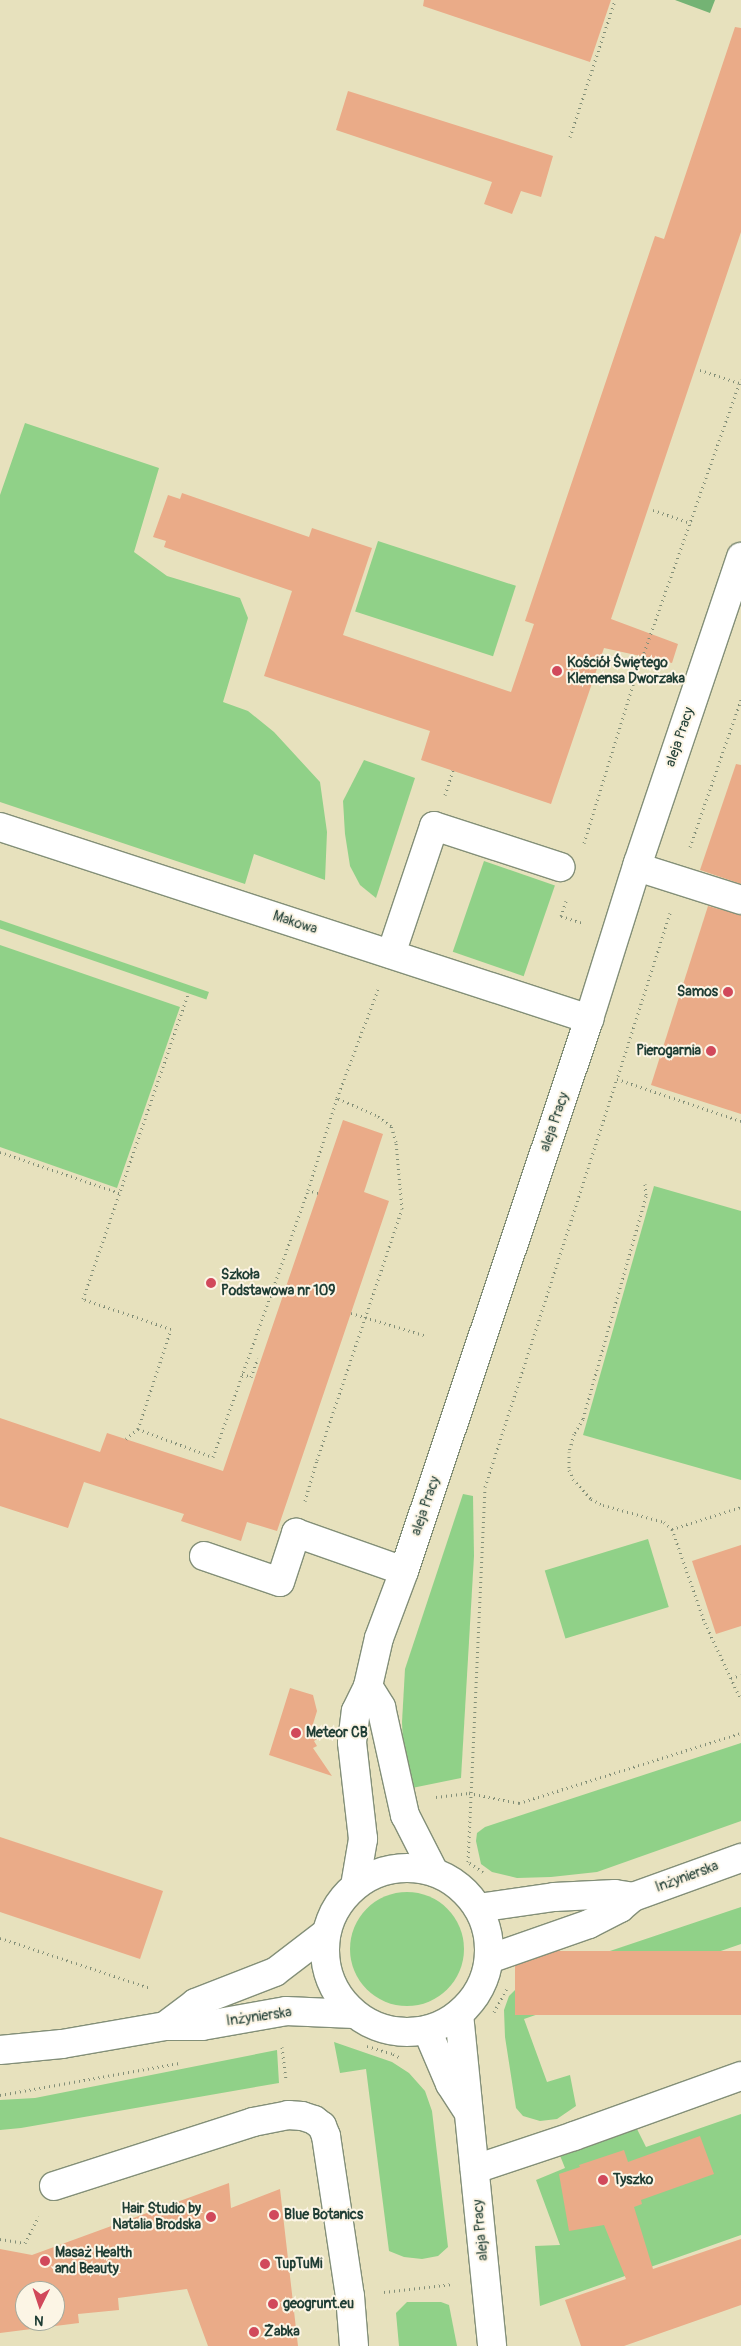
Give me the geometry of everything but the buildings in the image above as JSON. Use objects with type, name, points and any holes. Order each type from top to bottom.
[{"type":"street","name":"aleja Pracy","points":[[355,1886],[362,1839],[358,1784],[352,1742],[356,1711],[368,1686],[379,1638],[404,1571],[589,1020],[637,867],[741,557]]},
{"type":"street","points":[[391,954],[434,826],[560,867]]},
{"type":"street","name":"Makowa","points":[[0,827],[589,1020]]},
{"type":"street","points":[[637,867],[741,900]]},
{"type":"street","points":[[204,1556],[280,1582],[296,1533],[404,1571]]},
{"type":"street","points":[[368,1686],[381,1706],[405,1815],[434,1872]]},
{"type":"street","name":"Inżynierska","points":[[489,1959],[589,1924],[620,1908],[633,1897],[741,1858]]},
{"type":"street","points":[[409,1868],[434,1872],[466,1892],[478,1908],[487,1932],[489,1959],[480,1990],[459,2014],[444,2025],[408,2033],[388,2031],[370,2024],[354,2014],[341,2001],[332,1985],[325,1960],[326,1933],[336,1908],[355,1886],[368,1877],[384,1871],[409,1868]]},
{"type":"street","name":"Inżynierska","points":[[478,1908],[554,1897],[614,1894],[633,1897]]},
{"type":"street","name":"Inżynierska","points":[[165,2026],[195,2003],[275,1972],[326,1933]]},
{"type":"street","name":"Inżynierska","points":[[0,2050],[62,2044],[165,2026],[202,2026],[286,2011],[354,2014]]},
{"type":"street","name":"aleja Pracy","points":[[459,2014],[476,2169],[492,2346]]},
{"type":"street","name":"aleja Pracy","points":[[427,2030],[450,2084],[469,2114]]},
{"type":"street","points":[[476,2169],[741,2076]]},
{"type":"street","points":[[54,2186],[254,2122],[288,2116],[302,2116],[314,2120],[322,2126],[326,2136],[350,2296],[354,2346]]},
{"type":"path","points":[[570,137],[616,0]]},
{"type":"path","points":[[583,847],[634,681],[740,381],[700,370]]},
{"type":"path","points":[[653,510],[691,523]]},
{"type":"path","points":[[687,855],[741,700]]},
{"type":"path","points":[[561,916],[586,924]]},
{"type":"path","points":[[487,1874],[468,1862],[485,1487],[658,949],[652,947]]},
{"type":"path","points":[[138,1429],[213,1456],[308,1190],[338,1098],[381,982]]},
{"type":"path","points":[[126,1439],[138,1429],[171,1329],[83,1299],[188,994]]},
{"type":"path","points":[[616,1079],[741,1121]]},
{"type":"path","points":[[296,1533],[317,1460],[402,1209],[396,1142],[393,1132],[387,1122],[338,1098]]},
{"type":"path","points":[[0,1152],[120,1193]]},
{"type":"path","points":[[645,1184],[646,1196],[583,1419],[574,1434],[568,1462],[573,1479],[591,1499],[603,1505],[664,1522],[672,1529],[705,1623],[741,1700]]},
{"type":"path","points":[[308,1190],[318,1193]]},
{"type":"path","points":[[351,1313],[427,1336]]},
{"type":"path","points":[[242,1374],[251,1377],[258,1358]]},
{"type":"path","points":[[672,1529],[741,1506]]},
{"type":"path","points":[[731,1678],[741,1675]]},
{"type":"path","points":[[432,1798],[470,1793],[519,1803],[741,1733]]},
{"type":"path","points":[[0,1938],[150,1988]]},
{"type":"path","points":[[281,2040],[288,2097],[288,2116]]},
{"type":"path","points":[[358,2042],[393,2054],[408,2063]]},
{"type":"path","points":[[0,2095],[187,2061]]},
{"type":"path","points":[[0,2239],[26,2244],[54,2186]]},
{"type":"path","points":[[350,2296],[458,2284]]},
{"type":"green space","points":[[675,0],[715,0],[710,13]]},
{"type":"green space","points":[[25,423],[159,468],[134,552],[167,576],[240,598],[248,618],[223,702],[248,711],[274,732],[320,782],[327,832],[325,880],[254,854],[245,884],[0,802],[0,495]]},
{"type":"green space","points":[[378,541],[516,586],[493,656],[355,611]]},
{"type":"green space","points":[[364,760],[415,778],[376,898],[360,885],[350,866],[345,834],[343,801]]},
{"type":"green space","points":[[484,861],[555,885],[524,976],[453,952]]},
{"type":"green space","points":[[0,920],[209,992],[206,1000],[0,928]]},
{"type":"green space","points":[[0,945],[180,1007],[117,1188],[0,1147]]},
{"type":"green space","points":[[654,1186],[741,1211],[741,1480],[583,1435]]},
{"type":"green space","points":[[463,1494],[473,1496],[474,1556],[461,1778],[412,1788],[403,1745],[402,1722],[405,1669]]},
{"type":"green space","points":[[648,1539],[669,1607],[565,1638],[545,1571]]},
{"type":"green space","points":[[741,1743],[741,1821],[597,1872],[551,1877],[517,1878],[492,1872],[481,1864],[476,1841],[477,1833],[485,1827]]},
{"type":"green space","points":[[407,1892],[429,1896],[448,1908],[460,1927],[464,1949],[460,1971],[448,1990],[429,2002],[407,2006],[385,2002],[366,1990],[354,1971],[350,1949],[354,1927],[366,1908],[385,1896]]},
{"type":"green space","points":[[741,1907],[741,1944],[524,2019],[547,2082],[570,2075],[576,2106],[557,2119],[540,2121],[523,2116],[516,2108],[505,2037],[504,2010],[509,1996],[520,1985],[598,1955]]},
{"type":"green space","points":[[334,2042],[392,2062],[409,2073],[425,2091],[432,2111],[448,2247],[438,2256],[422,2259],[404,2257],[389,2251],[366,2069],[340,2073]]},
{"type":"green space","points":[[277,2050],[279,2083],[21,2128],[0,2130],[0,2100],[35,2098]]},
{"type":"green space","points":[[741,2114],[741,2235],[540,2306],[535,2246],[560,2245],[536,2180],[565,2168],[559,2153],[635,2125],[646,2147]]},
{"type":"green space","points":[[407,2302],[441,2302],[449,2305],[457,2346],[399,2346],[396,2313]]},
{"type":"place","name":"Kościół Świętego Klemensa Dworzaka","points":[[557,671]]},
{"type":"place","name":"Samos","points":[[728,992]]},
{"type":"place","name":"Pierogarnia","points":[[711,1051]]},
{"type":"place","name":"Szkoła Podstawowa nr 109","points":[[211,1283]]},
{"type":"place","name":"Meteor CB","points":[[296,1733]]},
{"type":"place","name":"Tyszko","points":[[603,2180]]},
{"type":"place","name":"Blue Botanics","points":[[274,2215]]},
{"type":"place","name":"Hair Studio by Natalia Brodska","points":[[211,2217]]},
{"type":"place","name":"Masaż Health and Beauty","points":[[45,2261]]},
{"type":"place","name":"TupTuMi","points":[[265,2264]]},
{"type":"place","name":"geogrunt.eu","points":[[273,2304]]},
{"type":"place","name":"Żabka","points":[[254,2332]]}]
